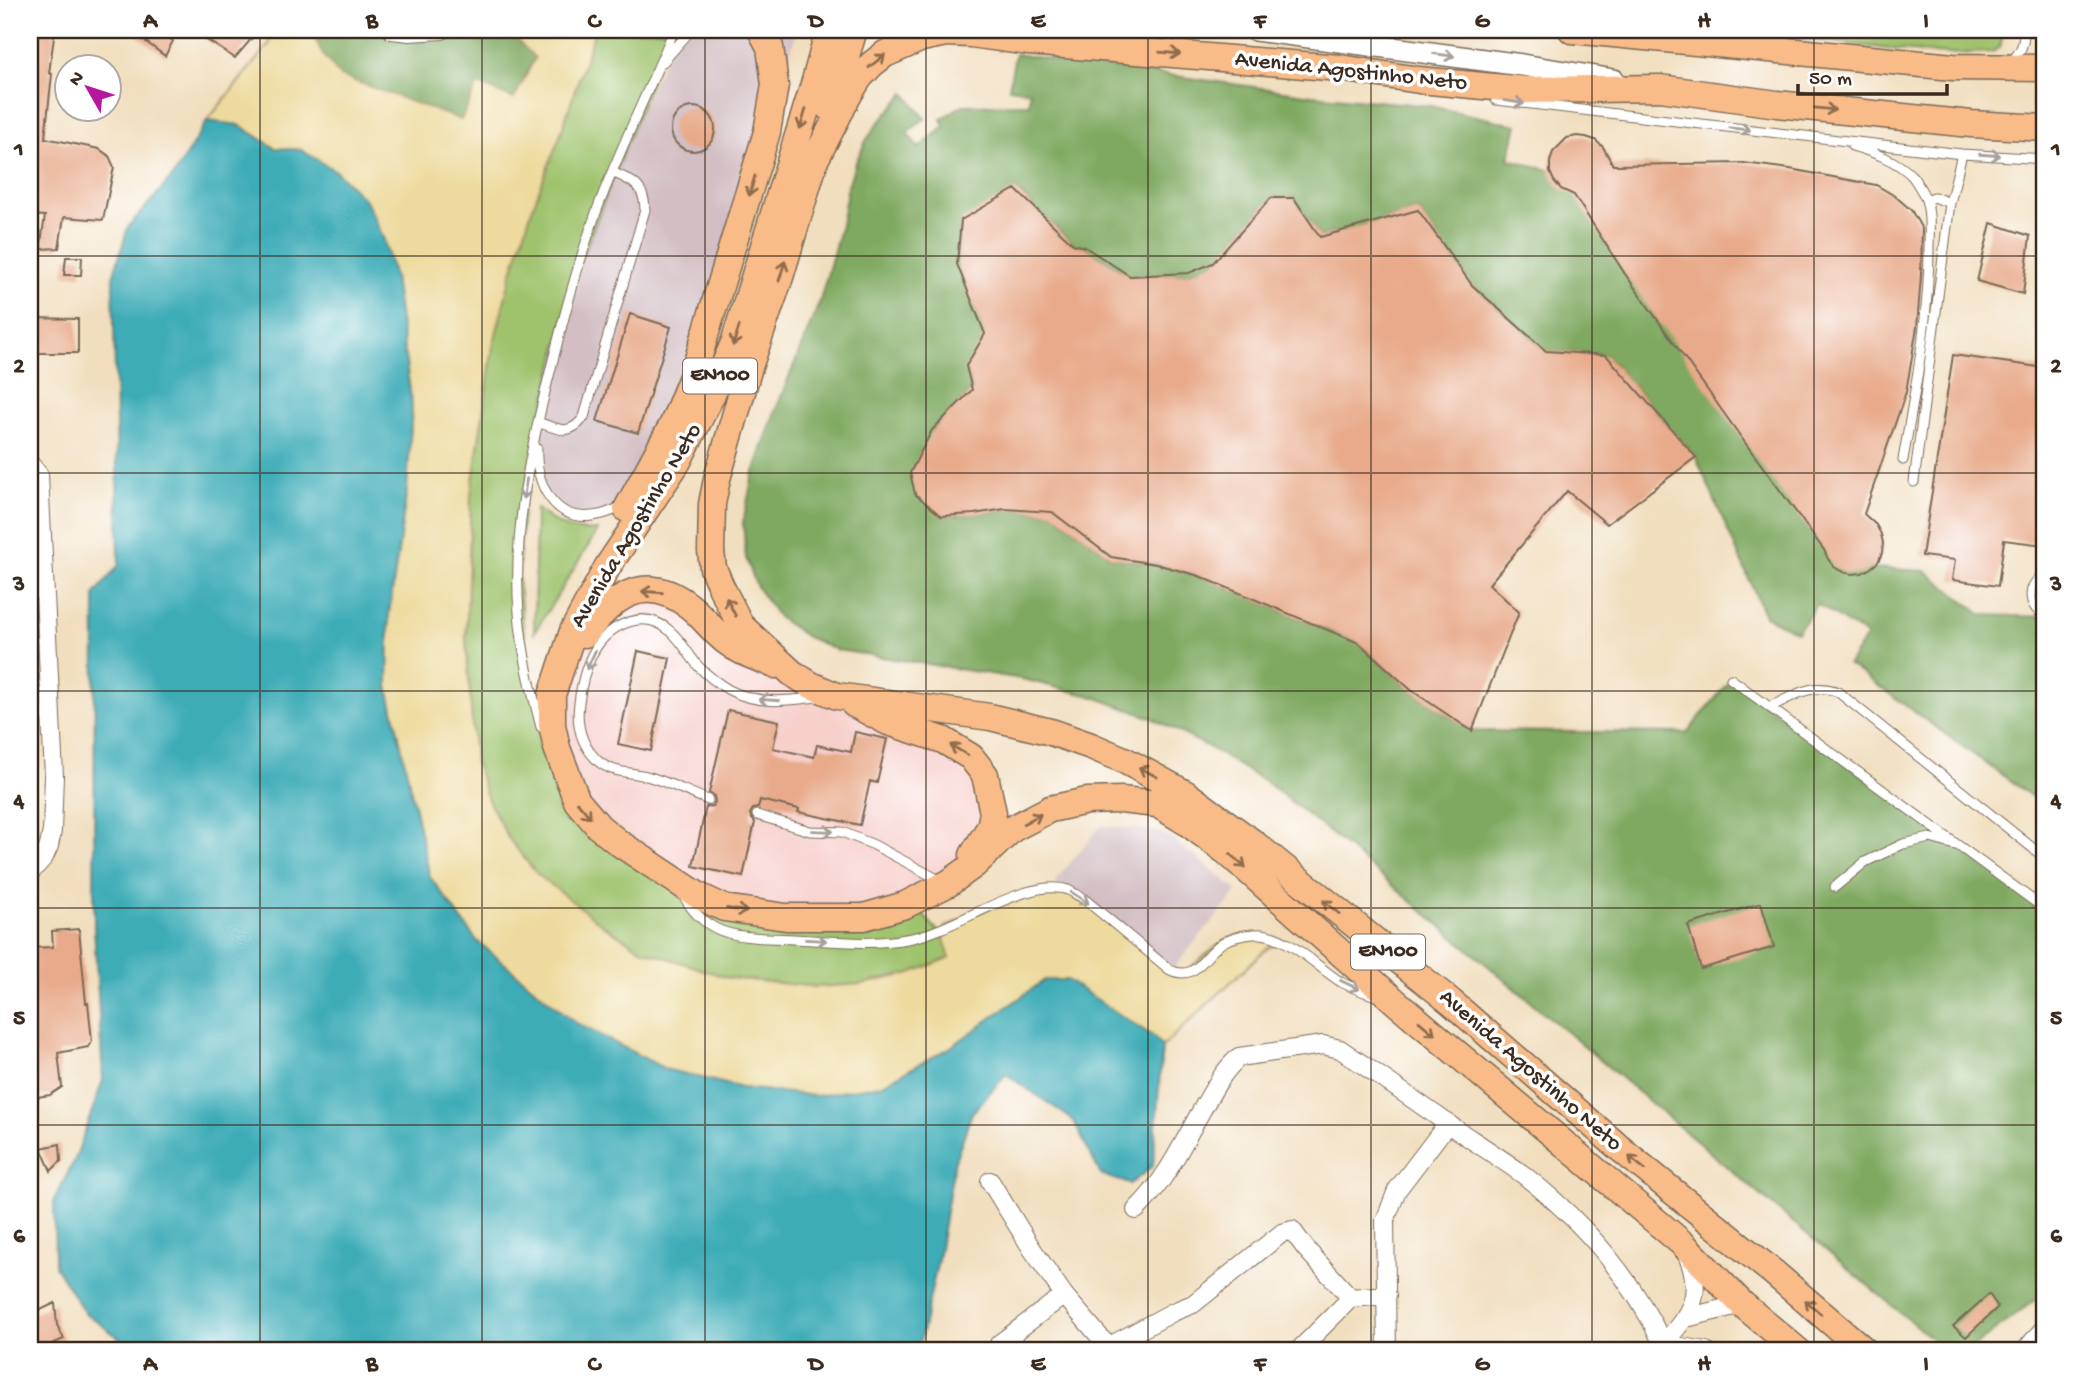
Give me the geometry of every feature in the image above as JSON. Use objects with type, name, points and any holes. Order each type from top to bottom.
[{"type":"main road","name":"Avenida Agostinho Neto","points":[[829,30],[734,343],[697,427],[677,463],[608,566],[573,631],[552,695],[552,725],[557,748],[577,802],[598,827],[699,896],[724,908],[786,917],[864,917],[905,905],[948,884],[975,865],[1012,830],[1050,809],[1087,801],[1121,800],[1157,804],[1227,852],[1397,1003],[1683,1244],[1742,1304],[1798,1351]]},
{"type":"main road","points":[[815,160],[854,30]]},
{"type":"main road","points":[[1572,30],[1940,66],[2045,68]]},
{"type":"main road","name":"Avenida Agostinho Neto","points":[[1660,88],[1526,90],[1448,83],[1340,68],[1029,42],[971,34],[946,33],[902,46],[872,64],[859,78],[815,160],[717,479],[710,520],[713,568],[741,626],[792,673],[811,685],[837,696],[990,717],[1051,732],[1124,760],[1186,794],[1252,842],[1451,1002],[1623,1151],[1774,1273],[1865,1351]]},
{"type":"main road","points":[[552,695],[553,661],[565,626],[673,424],[694,372],[740,227],[772,109],[775,85],[766,38]]},
{"type":"main road","name":"EN100","points":[[1660,88],[1777,104],[1971,124],[2045,128]]},
{"type":"main road","points":[[552,695],[584,636],[607,607],[626,593],[650,590],[675,596],[690,606],[736,649],[792,673]]},
{"type":"main road","points":[[837,696],[888,722],[943,740],[971,757],[985,775],[992,805],[992,822],[976,851],[948,884]]},
{"type":"street","points":[[392,30],[442,30]]},
{"type":"street","points":[[1255,30],[1522,65],[1660,88]]},
{"type":"street","points":[[30,464],[39,475],[54,776],[49,846],[44,857],[30,873]]},
{"type":"street","points":[[1136,1210],[1159,1185],[1215,1086],[1239,1057],[1323,1045],[1340,1049],[1525,1176],[1566,1212],[1628,1283],[1651,1317],[1663,1344]]},
{"type":"street","points":[[1387,1351],[1385,1221],[1397,1190],[1448,1123]]},
{"type":"street","points":[[990,1181],[1064,1295],[1110,1349],[1173,1312],[1193,1304],[1282,1233],[1292,1230],[1350,1298]]},
{"type":"street","points":[[1663,1344],[1686,1318],[1696,1291],[1695,1272],[1683,1244]]},
{"type":"street","points":[[999,1344],[1064,1295]]},
{"type":"street","points":[[1298,1351],[1350,1298],[1387,1295]]},
{"type":"street","points":[[1686,1318],[1742,1304]]},
{"type":"street","points":[[2025,1351],[2045,1327]]},
{"type":"street","points":[[1663,1344],[1706,1351]]},
{"type":"lane","points":[[557,748],[541,727],[523,650],[518,579],[524,494],[538,422],[573,279],[626,136],[674,30]]},
{"type":"lane","points":[[658,69],[691,30]]},
{"type":"lane","points":[[1986,68],[1998,68],[2016,57],[2021,49],[2023,30]]},
{"type":"lane","points":[[1448,83],[1497,100],[1520,104],[1962,153],[2045,159]]},
{"type":"lane","points":[[1830,139],[1890,160],[1913,177],[1926,200],[1929,220],[1929,272],[1923,340],[1903,460]]},
{"type":"lane","points":[[1914,482],[1950,203],[1962,153]]},
{"type":"lane","points":[[538,422],[560,430],[570,429],[578,425],[584,417],[645,210],[645,197],[638,187],[612,172]]},
{"type":"lane","points":[[1926,200],[1934,197],[1950,203]]},
{"type":"lane","points":[[538,422],[538,468],[543,488],[553,502],[572,514],[588,517],[605,514],[631,502]]},
{"type":"lane","points":[[2045,574],[2038,578],[2031,592],[2034,606],[2045,616]]},
{"type":"lane","points":[[708,800],[651,777],[606,767],[592,755],[581,737],[577,720],[582,685],[587,666],[607,632],[633,620],[652,620],[674,634],[699,667],[717,682],[730,691],[746,696],[771,702],[837,696]]},
{"type":"lane","points":[[1731,679],[2045,909]]},
{"type":"lane","points":[[1770,708],[1811,688],[1824,687],[1838,692],[2045,858]]},
{"type":"lane","points":[[757,815],[810,831],[842,832],[874,845],[948,884]]},
{"type":"lane","points":[[1835,887],[1865,862],[1903,844],[1930,838],[1961,847]]},
{"type":"lane","points":[[676,880],[689,908],[717,929],[750,937],[855,942],[913,938],[944,929],[1024,892],[1051,888],[1068,890],[1083,898],[1170,970],[1181,975],[1188,974],[1230,938],[1254,934],[1269,935],[1284,942],[1341,982],[1397,1003]]},
{"type":"shaded area","points":[[677,30],[797,30],[673,424],[631,502],[609,512],[572,514],[543,488],[536,456],[538,422],[597,210]]},
{"type":"shaded area","points":[[626,593],[690,606],[943,740],[992,805],[968,862],[868,916],[724,908],[599,827],[552,725],[578,647]]},
{"type":"shaded area","points":[[1101,826],[1151,830],[1170,837],[1238,891],[1160,984],[1060,900],[1056,880]]},
{"type":"green space","points":[[311,30],[507,30],[535,57],[514,100],[461,120],[340,76],[323,55]]},
{"type":"green space","points":[[595,30],[671,30],[573,280],[524,494],[518,579],[530,686],[568,783],[655,868],[786,917],[911,902],[943,936],[951,958],[908,974],[863,984],[817,987],[728,978],[643,950],[569,903],[536,873],[508,838],[488,800],[475,762],[466,641],[471,494],[493,346],[511,275],[533,206]]},
{"type":"green space","points":[[1734,30],[2000,30],[2002,39],[2000,47],[1993,52],[1947,54]]},
{"type":"green space","points":[[1015,54],[1312,95],[1430,106],[1517,125],[1509,159],[1570,176],[1875,550],[1871,568],[1926,571],[1982,615],[2045,617],[2045,806],[1848,664],[1867,636],[1817,604],[1797,632],[1765,616],[1696,457],[1606,355],[1546,351],[1472,285],[1418,210],[1320,237],[1294,198],[1271,198],[1213,263],[1189,273],[1130,276],[1085,247],[1073,244],[1016,189],[961,221],[957,264],[983,307],[986,342],[966,366],[972,390],[932,430],[941,516],[1005,509],[1052,512],[1111,557],[1156,564],[1199,576],[1359,643],[1411,690],[1472,731],[1687,733],[1731,679],[2045,909],[2045,1292],[1968,1351],[1946,1351],[1269,784],[1205,745],[1150,717],[1091,696],[1022,679],[837,650],[807,637],[779,618],[757,587],[746,558],[743,522],[753,475],[776,409],[820,301],[856,162],[878,123],[905,93],[925,118],[907,133],[919,148],[945,126],[941,119],[963,105],[1029,104],[1030,91],[1009,88]]},
{"type":"green space","points":[[536,508],[550,519],[571,529],[598,530],[534,633]]},
{"type":"sand","points":[[268,30],[311,30],[323,55],[340,76],[461,120],[478,84],[514,99],[535,58],[507,30],[595,30],[511,275],[493,346],[471,494],[466,641],[475,762],[488,800],[508,838],[536,873],[605,927],[643,950],[728,978],[817,987],[863,984],[908,974],[950,958],[943,936],[944,928],[1024,892],[1068,890],[1181,975],[1220,944],[1254,934],[1281,940],[1265,950],[1162,1047],[1110,1008],[1045,980],[948,1049],[881,1085],[816,1096],[742,1088],[665,1069],[576,1023],[477,941],[430,877],[388,687],[389,613],[407,489],[412,406],[394,278],[301,150],[275,148],[239,125],[207,121],[270,43]]},
{"type":"water","points":[[207,121],[239,125],[275,148],[301,150],[336,171],[367,202],[384,240],[394,278],[412,406],[407,489],[389,613],[388,687],[430,877],[477,941],[576,1023],[665,1069],[742,1088],[816,1096],[881,1085],[948,1049],[1045,980],[1067,980],[1154,1037],[1162,1047],[1153,1166],[1130,1184],[1101,1175],[1073,1120],[1006,1074],[972,1113],[954,1163],[938,1260],[918,1351],[137,1351],[84,1312],[55,1266],[54,1200],[75,1159],[103,1080],[94,927],[95,594],[119,565],[113,277],[128,227],[174,175]]},
{"type":"building","points":[[30,30],[55,30],[45,138],[99,149],[109,156],[114,167],[103,220],[64,217],[59,248],[40,249],[45,216],[30,215]]},
{"type":"building","points":[[130,30],[157,30],[173,41],[165,56]]},
{"type":"building","points":[[191,30],[259,30],[235,58]]},
{"type":"building","points":[[693,107],[708,114],[715,129],[708,144],[693,151],[678,144],[671,129],[678,114]]},
{"type":"building","points":[[1577,136],[1595,140],[1603,147],[1613,165],[1744,163],[1790,169],[1876,185],[1911,210],[1922,229],[1917,327],[1906,392],[1864,514],[1876,525],[1883,543],[1878,562],[1871,568],[1852,574],[1834,567],[1625,274],[1574,195],[1561,189],[1554,181],[1550,172],[1553,152],[1567,138]]},
{"type":"building","points":[[1015,189],[1073,244],[1085,247],[1130,276],[1189,273],[1213,263],[1271,198],[1294,198],[1320,237],[1418,210],[1472,285],[1546,351],[1606,355],[1696,457],[1607,524],[1567,491],[1489,584],[1519,612],[1472,731],[1411,690],[1359,643],[1199,576],[1156,564],[1111,557],[1052,512],[1005,509],[941,516],[915,494],[910,473],[932,430],[972,390],[966,366],[985,334],[957,264],[961,220]]},
{"type":"building","points":[[1991,223],[2030,236],[2023,294],[1977,281]]},
{"type":"building","points":[[66,257],[82,257],[81,275],[64,275]]},
{"type":"building","points":[[630,314],[671,327],[638,433],[597,421]]},
{"type":"building","points":[[30,318],[78,319],[78,353],[30,353]]},
{"type":"building","points":[[1953,355],[2045,368],[2045,545],[2004,540],[1998,586],[1952,580],[1955,560],[1922,556]]},
{"type":"building","points":[[638,651],[670,658],[651,751],[618,744]]},
{"type":"building","points":[[728,710],[779,721],[773,748],[814,757],[817,745],[851,752],[855,732],[887,739],[877,783],[870,781],[860,825],[798,812],[799,809],[760,800],[758,808],[753,809],[750,814],[755,822],[743,877],[693,866],[706,807],[715,802],[714,796],[709,793]]},
{"type":"building","points":[[1761,903],[1774,947],[1701,969],[1688,925]]},
{"type":"building","points":[[79,929],[92,1041],[88,1047],[58,1053],[62,1087],[50,1095],[30,1098],[30,948],[53,947],[52,931]]},
{"type":"building","points":[[60,1144],[61,1161],[51,1171],[41,1148]]},
{"type":"building","points":[[1989,1294],[1998,1307],[1966,1337],[1953,1326]]},
{"type":"building","points":[[55,1303],[57,1325],[64,1339],[30,1351],[30,1315]]}]
